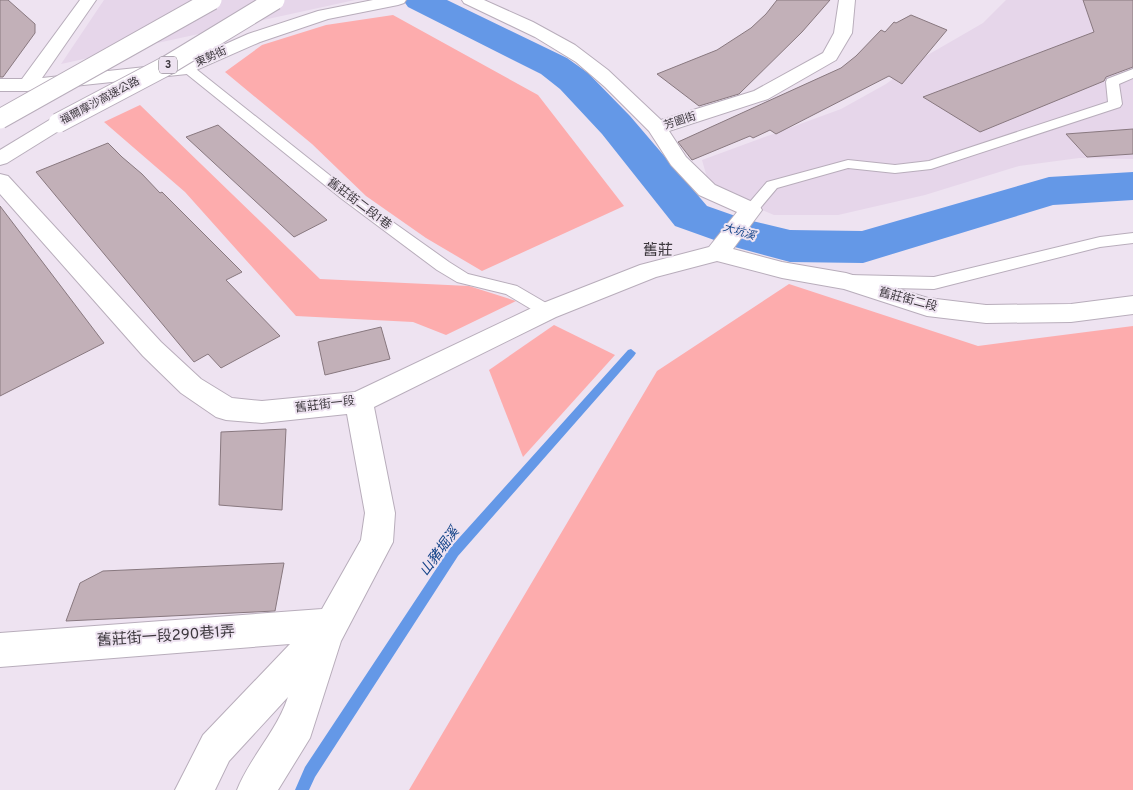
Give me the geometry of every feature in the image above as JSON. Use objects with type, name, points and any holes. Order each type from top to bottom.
[{"type":"main road","points":[[26,85],[88,0]]},
{"type":"main road","points":[[0,120],[212,0]]},
{"type":"main road","name":"福爾摩沙高速公路","points":[[0,152],[168,65],[274,0]]},
{"type":"main road","name":"芳園街","points":[[470,0],[531,28],[581,57],[610,82],[657,128],[761,95],[830,56],[843,33],[847,0]]},
{"type":"main road","name":"東勢街","points":[[0,86],[187,68],[254,38],[324,15],[389,1]]},
{"type":"main road","points":[[0,159],[58,123]]},
{"type":"main road","points":[[657,128],[678,161],[707,190],[749,213],[721,248]]},
{"type":"main road","name":"舊莊街一段","points":[[0,181],[152,349],[191,386],[226,409],[262,412],[359,402],[547,311],[648,271],[721,248]]},
{"type":"main road","name":"舊莊街二段","points":[[721,248],[782,270],[846,281],[928,308],[986,314],[1071,313],[1133,305]]},
{"type":"main road","points":[[256,790],[297,725],[325,636],[376,542],[380,513],[359,402]]},
{"type":"main road","points":[[194,790],[216,748],[332,624]]},
{"type":"main road","name":"舊莊街一段290巷1弄","points":[[0,650],[332,624]]},
{"type":"lane","name":"舊莊街二段1巷","points":[[187,68],[347,196],[443,266],[463,278],[511,290],[547,311]]},
{"type":"lane","points":[[749,213],[772,185],[848,164],[895,169],[931,165],[1115,104],[1112,82],[1133,73]]},
{"type":"lane","points":[[846,281],[934,283],[1100,242],[1133,238]]},
{"type":"shaded area","points":[[104,0],[355,0],[61,64]]},
{"type":"shaded area","points":[[1006,0],[1133,0],[1133,159],[1079,158],[1019,166],[925,195],[838,215],[774,215],[710,188],[702,160],[841,109],[886,84],[919,60],[983,23]]},
{"type":"shaded area","points":[[393,15],[538,95],[624,206],[482,271],[426,238],[366,196],[312,144],[225,72],[262,45],[326,25]]},
{"type":"shaded area","points":[[140,105],[320,279],[469,286],[516,301],[446,335],[413,322],[296,316],[185,192],[104,122]]},
{"type":"shaded area","points":[[789,284],[978,346],[1133,326],[1133,790],[409,790],[657,371]]},
{"type":"shaded area","points":[[554,325],[615,355],[523,457],[489,370]]},
{"type":"building","points":[[0,0],[8,0],[35,24],[35,33],[3,77],[0,77]]},
{"type":"building","points":[[777,0],[830,0],[802,32],[739,94],[699,106],[657,74],[717,50],[751,28]]},
{"type":"building","points":[[1083,0],[1133,0],[1133,67],[1106,77],[1104,81],[980,132],[923,97],[1094,32]]},
{"type":"building","points":[[911,15],[947,30],[902,84],[889,76],[776,134],[770,130],[753,138],[750,136],[692,160],[678,142],[841,68],[856,56],[881,30],[885,32],[894,22],[896,23]]},
{"type":"building","points":[[218,125],[327,220],[294,237],[186,137]]},
{"type":"building","points":[[1133,129],[1133,154],[1087,157],[1066,134]]},
{"type":"building","points":[[108,143],[160,193],[162,192],[242,272],[226,280],[280,336],[221,368],[208,354],[194,362],[36,172]]},
{"type":"building","points":[[0,206],[104,343],[0,396]]},
{"type":"building","points":[[381,327],[390,359],[325,375],[318,342]]},
{"type":"building","points":[[286,429],[282,510],[219,505],[221,432]]},
{"type":"building","points":[[284,563],[275,611],[66,621],[80,583],[103,571]]},
{"type":"waterway","name":"大坑溪","points":[[420,0],[554,66],[574,81],[616,125],[691,216],[731,231],[790,246],[863,247],[1049,191],[1133,186]]},
{"type":"waterway","name":"山豬堀溪","points":[[302,790],[310,772],[454,552],[631,353]]},
{"type":"district","name":"舊莊","points":[[658,251]]}]
